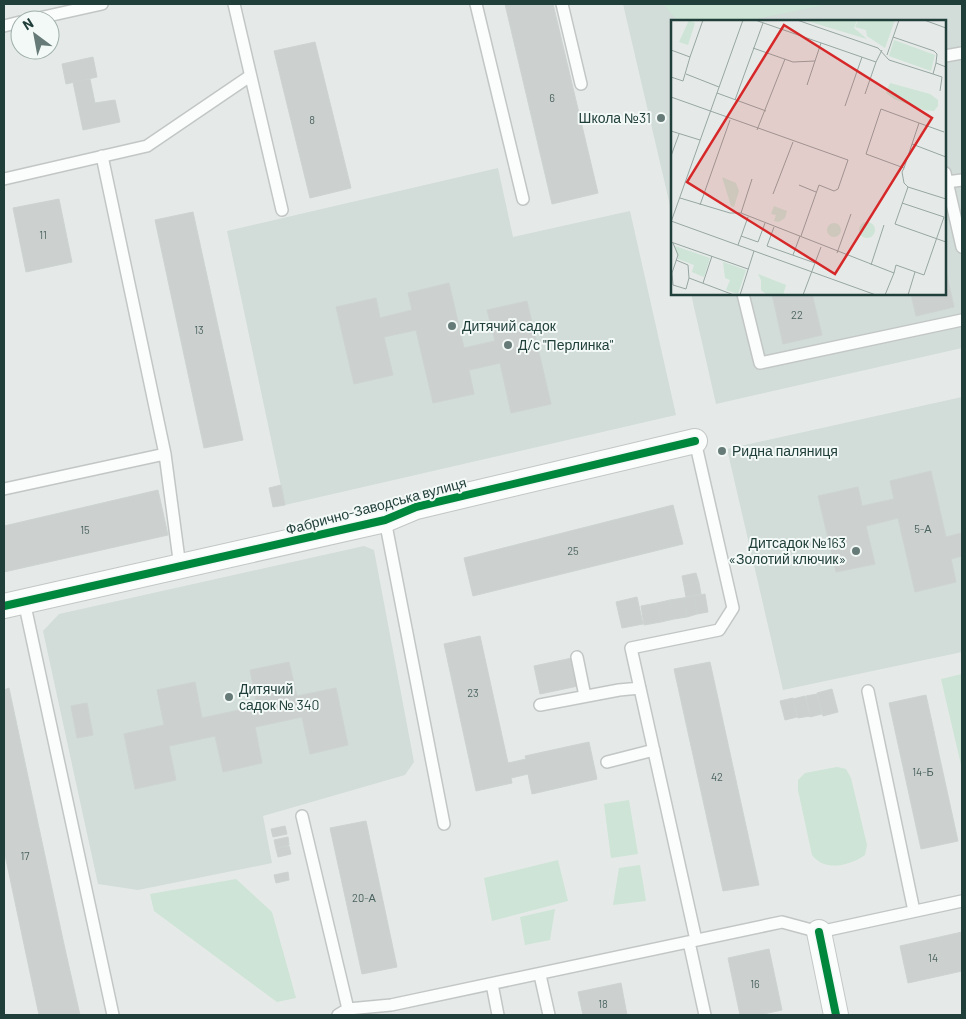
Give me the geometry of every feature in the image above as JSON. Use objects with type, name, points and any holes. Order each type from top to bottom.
[{"type":"street","name":"Фабрично-Заводська вулиця","points":[[14,603],[384,520],[416,507],[695,441]]},
{"type":"street","points":[[819,932],[836,1015]]},
{"type":"lane","points":[[60,13],[102,4]]},
{"type":"lane","points":[[234,4],[282,210]]},
{"type":"lane","points":[[476,4],[523,199]]},
{"type":"lane","points":[[562,4],[582,84]]},
{"type":"lane","points":[[946,56],[962,53]]},
{"type":"lane","points":[[4,179],[147,146],[250,76]]},
{"type":"lane","points":[[102,156],[165,454],[180,567]]},
{"type":"lane","points":[[962,180],[946,178],[962,246]]},
{"type":"lane","points":[[743,295],[760,363],[962,320]]},
{"type":"lane","points":[[695,441],[734,608],[719,630],[631,648],[693,941],[705,1015]]},
{"type":"lane","points":[[4,489],[165,454]]},
{"type":"lane","points":[[384,520],[444,824]]},
{"type":"lane","points":[[14,603],[113,1015]]},
{"type":"lane","points":[[577,657],[585,696]]},
{"type":"lane","points":[[540,705],[640,688]]},
{"type":"lane","points":[[868,691],[914,911]]},
{"type":"lane","points":[[607,762],[654,750]]},
{"type":"lane","points":[[302,816],[343,1012],[393,1010],[492,984],[782,922],[819,932],[962,901]]},
{"type":"lane","points":[[540,975],[549,1015]]},
{"type":"lane","points":[[492,984],[498,1015]]},
{"type":"shaded area","name":"Школа №31","points":[[623,4],[962,4],[962,348],[716,404],[691,295],[946,295],[946,20],[671,20],[671,210]]},
{"type":"shaded area","name":"Дитячий садок","points":[[498,168],[513,237],[630,211],[676,415],[285,505],[227,231]]},
{"type":"shaded area","name":"Дитсадок №163 «Золотий ключик»","points":[[962,397],[962,652],[783,690],[727,449]]},
{"type":"shaded area","name":"Дитячий садок № 340","points":[[364,546],[374,550],[414,762],[405,775],[263,816],[272,863],[138,890],[98,884],[43,631],[59,614]]},
{"type":"green space","points":[[663,4],[831,4],[751,20],[676,19]]},
{"type":"green space","points":[[962,674],[962,769],[941,679]]},
{"type":"green space","points":[[837,767],[846,769],[851,778],[867,845],[865,855],[852,862],[837,866],[824,864],[812,855],[798,790],[798,780],[805,773]]},
{"type":"green space","points":[[629,800],[638,854],[611,858],[604,804]]},
{"type":"green space","points":[[558,860],[568,901],[492,921],[484,878]]},
{"type":"green space","points":[[640,865],[646,901],[613,905],[619,868]]},
{"type":"green space","points":[[236,879],[272,912],[296,998],[277,1002],[154,911],[150,894]]},
{"type":"green space","points":[[555,909],[550,940],[525,945],[520,917]]},
{"type":"building","points":[[505,4],[553,4],[598,193],[552,204]]},
{"type":"building","points":[[315,42],[351,188],[310,198],[274,51]]},
{"type":"building","points":[[93,57],[97,77],[66,84],[62,64]]},
{"type":"building","points":[[90,79],[95,103],[115,100],[120,122],[83,130],[73,82]]},
{"type":"building","points":[[59,199],[72,262],[26,272],[13,208]]},
{"type":"building","points":[[193,212],[243,440],[204,448],[155,220]]},
{"type":"building","points":[[946,271],[954,307],[916,316],[911,295],[946,295]]},
{"type":"building","name":"Д/с \"Перлинка\"","points":[[449,283],[464,348],[495,341],[487,310],[527,301],[551,404],[511,413],[500,363],[469,370],[474,394],[433,403],[416,330],[384,337],[393,375],[354,384],[336,307],[376,298],[380,318],[412,310],[408,293]]},
{"type":"building","points":[[772,295],[812,295],[822,335],[783,344]]},
{"type":"building","points":[[931,471],[946,537],[962,533],[962,556],[951,559],[956,582],[915,592],[898,518],[866,526],[875,564],[836,572],[818,496],[858,487],[862,506],[894,499],[890,481]]},
{"type":"building","points":[[281,485],[285,505],[273,507],[269,488]]},
{"type":"building","points":[[158,490],[168,535],[4,572],[4,526]]},
{"type":"building","points":[[673,505],[683,544],[473,596],[464,558]]},
{"type":"building","points":[[696,573],[699,583],[684,586],[682,576]]},
{"type":"building","points":[[699,583],[701,594],[686,597],[684,586]]},
{"type":"building","points":[[705,594],[708,612],[697,614],[694,596]]},
{"type":"building","points":[[694,596],[697,614],[687,617],[683,598]]},
{"type":"building","points":[[637,597],[643,624],[622,628],[616,602]]},
{"type":"building","points":[[683,598],[687,617],[674,619],[670,600]]},
{"type":"building","points":[[670,600],[674,619],[661,622],[657,603]]},
{"type":"building","points":[[657,603],[661,622],[644,625],[641,606]]},
{"type":"building","points":[[480,636],[508,763],[526,759],[525,756],[589,742],[597,779],[532,794],[528,774],[511,778],[512,783],[476,791],[444,644]]},
{"type":"building","points":[[572,658],[578,686],[540,694],[534,666]]},
{"type":"building","points":[[289,662],[297,696],[336,688],[348,745],[310,754],[302,717],[255,727],[262,763],[223,772],[215,736],[169,746],[176,780],[135,789],[124,734],[164,725],[157,690],[195,682],[202,718],[257,706],[250,670]]},
{"type":"building","points":[[710,662],[759,885],[723,891],[674,669]]},
{"type":"building","points":[[9,688],[80,1015],[39,1015],[4,850],[4,690]]},
{"type":"building","points":[[832,689],[838,712],[823,716],[817,693]]},
{"type":"building","points":[[817,694],[822,714],[810,717],[806,696]]},
{"type":"building","points":[[926,695],[958,841],[921,849],[889,703]]},
{"type":"building","points":[[805,696],[810,716],[798,718],[793,699]]},
{"type":"building","points":[[793,698],[797,717],[785,720],[780,701]]},
{"type":"building","points":[[87,703],[93,735],[77,738],[71,706]]},
{"type":"building","points":[[366,821],[397,967],[362,974],[330,828]]},
{"type":"building","points":[[285,826],[287,834],[273,837],[271,829]]},
{"type":"building","points":[[288,837],[289,845],[276,849],[274,840]]},
{"type":"building","points":[[289,846],[291,854],[278,857],[276,849]]},
{"type":"building","points":[[288,872],[289,880],[276,883],[274,875]]},
{"type":"building","points":[[962,932],[962,971],[908,983],[900,946]]},
{"type":"building","points":[[769,949],[782,1010],[759,1015],[740,1015],[728,958]]},
{"type":"building","points":[[621,983],[627,1015],[583,1015],[578,992]]},
{"type":"cycle path","points":[[4,606],[385,520],[416,507],[695,441]]},
{"type":"cycle path","points":[[819,932],[836,1015]]},
{"type":"place","name":"Школа №31","points":[[661,118]]},
{"type":"place","name":"Дитячий садок","points":[[452,326]]},
{"type":"place","name":"Д/с \"Перлинка\"","points":[[508,345]]},
{"type":"place","name":"Ридна паляниця","points":[[722,451]]},
{"type":"place","name":"Дитсадок №163 «Золотий ключик»","points":[[856,551]]},
{"type":"place","name":"Дитячий садок № 340","points":[[229,697]]}]
